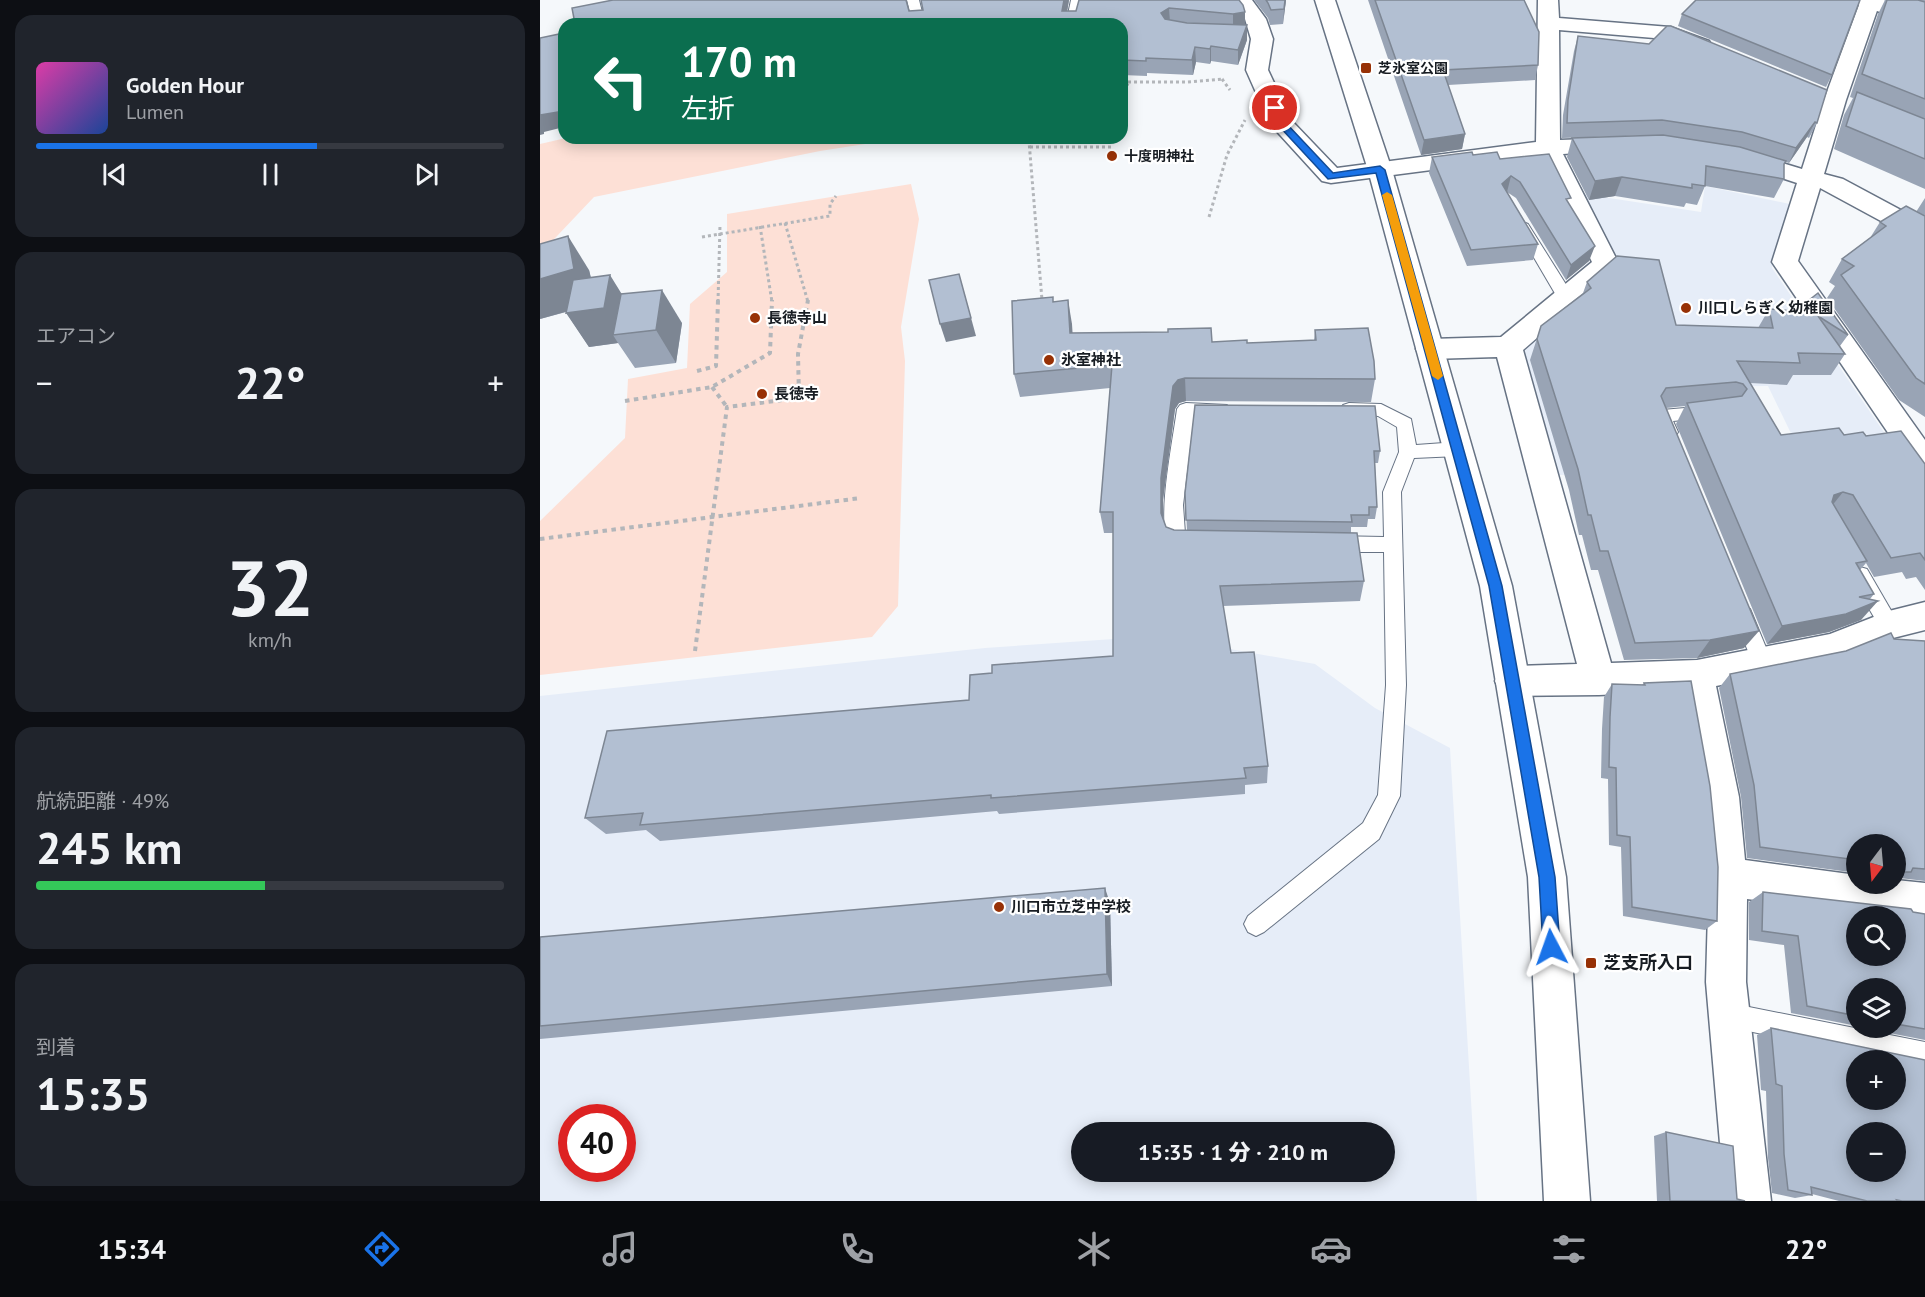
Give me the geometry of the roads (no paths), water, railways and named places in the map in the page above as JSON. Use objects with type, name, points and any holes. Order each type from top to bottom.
[{"type":"street","points":[[1240,0],[1255,20],[1251,32],[1262,39],[1257,70],[1282,124],[1331,176],[1548,148],[1635,144]]},
{"type":"street","points":[[1325,0],[1380,170],[1496,586],[1547,877],[1567,1201]]},
{"type":"street","points":[[1925,22],[1869,1],[1834,100],[1785,262],[1925,463]]},
{"type":"street","points":[[1430,348],[1508,347],[1606,264],[1548,148],[1548,12],[1670,33],[1725,56]]},
{"type":"street","points":[[1724,154],[1834,184],[1925,234]]},
{"type":"street","points":[[1508,347],[1599,680]]},
{"type":"street","points":[[1512,681],[1599,680],[1697,675],[1832,648],[1889,625],[1925,616]]},
{"type":"street","points":[[1697,675],[1720,796],[1728,877],[1726,982],[1748,1201]]},
{"type":"street","points":[[1728,877],[1925,903]]},
{"type":"lane","points":[[913,0],[918,18]]},
{"type":"lane","points":[[1073,18],[1077,0]]},
{"type":"lane","points":[[1512,209],[1566,298]]},
{"type":"lane","points":[[1210,541],[1176,541],[1174,505],[1186,409],[1243,409]]},
{"type":"lane","points":[[1256,924],[1371,831],[1389,796],[1396,685],[1392,492],[1408,452],[1405,424],[1381,410],[1335,409]]},
{"type":"lane","points":[[1675,448],[1662,416],[1724,411]]},
{"type":"lane","points":[[1408,452],[1458,449]]},
{"type":"lane","points":[[1313,543],[1393,545]]},
{"type":"lane","points":[[1850,559],[1889,625]]},
{"type":"lane","points":[[1736,598],[1762,662]]},
{"type":"lane","points":[[1729,1015],[1925,1055]]},
{"type":"place","name":"芝氷室公園","points":[[1366,68]]},
{"type":"place","name":"十度明神社","points":[[1112,156]]},
{"type":"place","name":"川口しらぎく幼稚園","points":[[1686,308]]},
{"type":"place","name":"長徳寺山","points":[[755,318]]},
{"type":"place","name":"氷室神社","points":[[1049,360]]},
{"type":"place","name":"長徳寺","points":[[762,394]]},
{"type":"place","name":"川口市立芝中学校","points":[[999,907]]},
{"type":"place","name":"芝支所入口","points":[[1591,963]]}]
